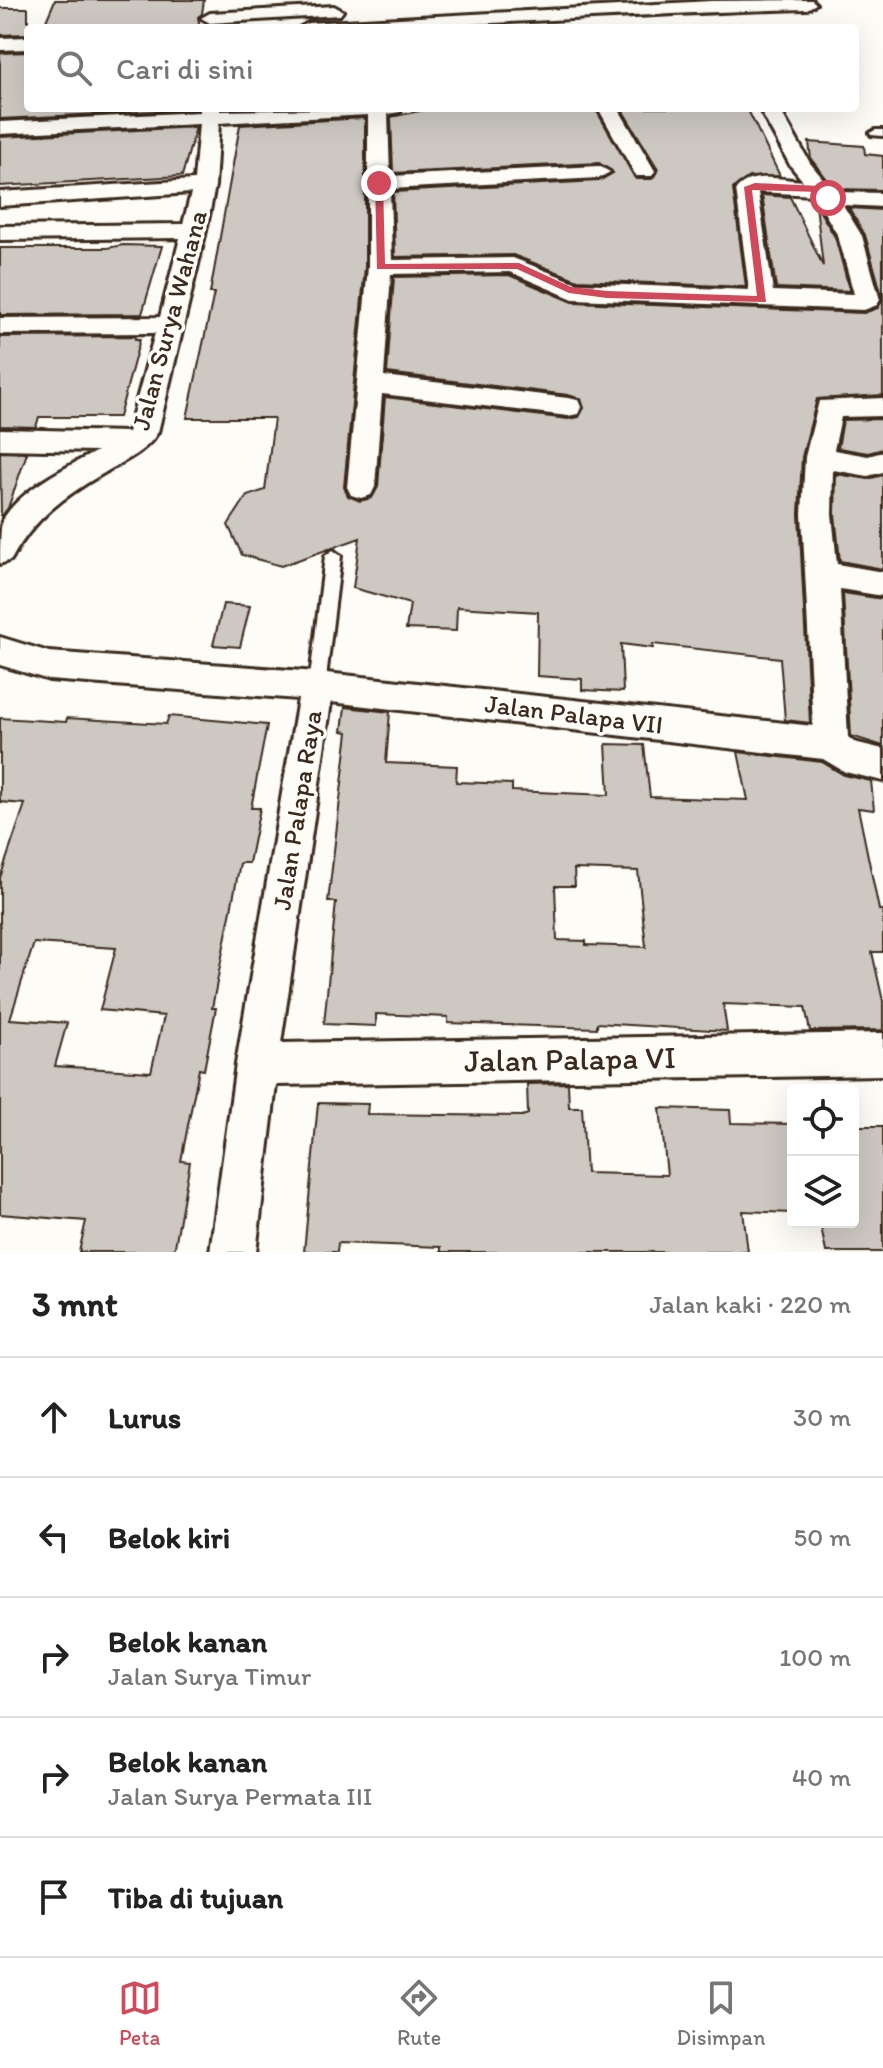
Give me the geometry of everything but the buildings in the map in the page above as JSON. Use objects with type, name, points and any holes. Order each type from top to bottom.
[{"type":"street","points":[[351,24],[501,10],[566,0]]},
{"type":"street","points":[[709,3],[721,24]]},
{"type":"street","points":[[210,15],[709,3],[807,4]]},
{"type":"street","points":[[0,44],[24,43]]},
{"type":"street","points":[[0,128],[210,112]]},
{"type":"street","name":"Jalan Surya Wahana","points":[[0,552],[9,529],[32,508],[135,442],[144,432],[195,231],[204,186],[210,112]]},
{"type":"street","points":[[361,487],[380,267],[378,112]]},
{"type":"street","points":[[610,112],[644,171]]},
{"type":"street","points":[[380,267],[513,265],[573,291],[851,302],[868,300],[850,236],[824,193],[801,165],[771,112]]},
{"type":"street","points":[[379,183],[599,172]]},
{"type":"street","points":[[762,299],[745,192],[755,185],[883,200]]},
{"type":"street","points":[[0,199],[204,186]]},
{"type":"street","points":[[0,233],[195,231]]},
{"type":"street","points":[[0,326],[171,325]]},
{"type":"street","points":[[368,383],[568,407]]},
{"type":"street","points":[[831,744],[817,514],[819,457],[829,408],[883,407]]},
{"type":"street","points":[[0,439],[135,442]]},
{"type":"street","points":[[819,457],[868,466],[883,462]]},
{"type":"street","points":[[820,574],[883,584]]},
{"type":"street","name":"Jalan Palapa Raya","points":[[0,651],[49,666],[317,686],[257,1064],[233,1252]]},
{"type":"street","name":"Jalan Palapa VII","points":[[317,686],[831,744],[845,756],[883,765]]},
{"type":"street","name":"Jalan Palapa VI","points":[[257,1064],[883,1054]]},
{"type":"lane","points":[[317,686],[333,556]]},
{"type":"route","points":[[379,183],[380,267],[513,265],[569,290],[607,295],[762,299],[745,192],[755,185],[820,189],[828,198]]}]
